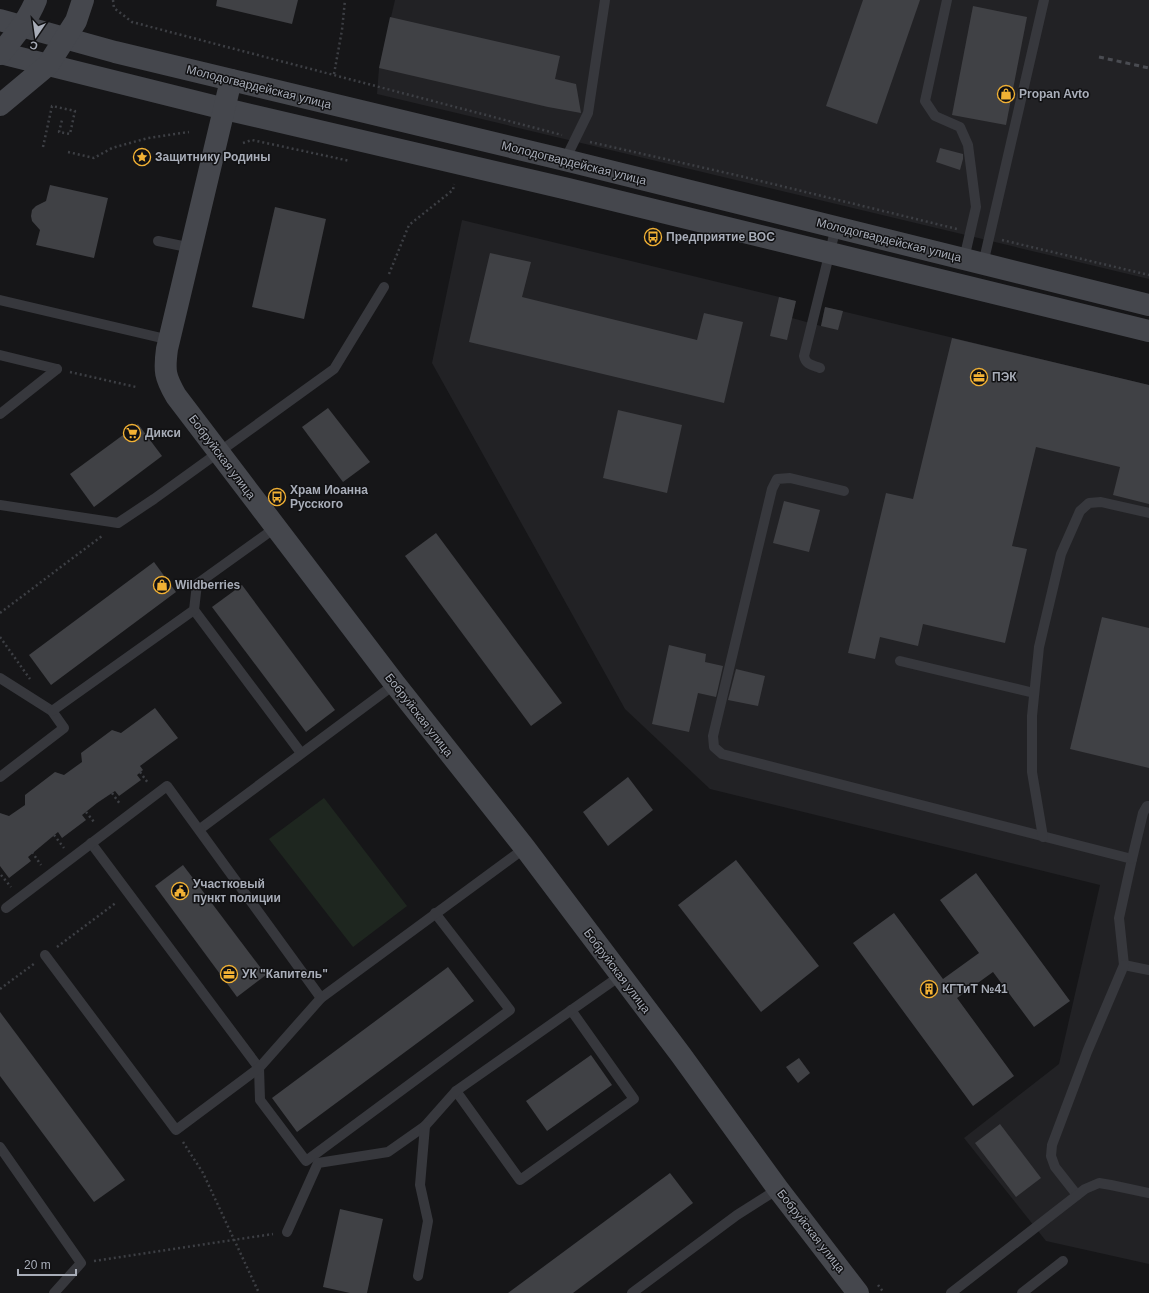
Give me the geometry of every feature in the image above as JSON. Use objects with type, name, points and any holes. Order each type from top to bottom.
[{"type":"main road","points":[[36,0],[22,26],[0,53],[224,109],[568,189],[1149,331]]},
{"type":"main road","points":[[0,105],[48,65],[76,20],[83,0]]},
{"type":"main road","name":"Молодогвардейская улица","points":[[0,20],[115,52],[565,160],[1149,305]]},
{"type":"main road","name":"Бобруйская улица","points":[[231,80],[170,340],[165,365],[167,381],[176,396],[394,684],[525,848],[858,1293]]},
{"type":"lane","points":[[565,160],[588,113],[605,0]]},
{"type":"lane","points":[[947,0],[925,101],[935,116],[960,127],[968,145],[976,206],[970,232],[973,261]]},
{"type":"lane","points":[[973,261],[988,236],[1044,0]]},
{"type":"lane","points":[[820,368],[809,365],[805,361],[804,356],[836,227]]},
{"type":"lane","points":[[158,241],[192,248]]},
{"type":"lane","points":[[0,505],[118,523],[154,500],[334,369],[384,287]]},
{"type":"lane","points":[[0,300],[170,340]]},
{"type":"lane","points":[[0,356],[57,369]]},
{"type":"lane","points":[[0,414],[57,369]]},
{"type":"lane","points":[[844,490],[790,478],[777,479],[772,489],[713,736],[714,747],[722,754],[1132,859]]},
{"type":"lane","points":[[1042,836],[1032,772],[1032,716],[1039,647],[1061,554],[1080,511],[1089,503],[1101,502],[1149,513]]},
{"type":"lane","points":[[275,528],[197,584],[194,610],[301,753]]},
{"type":"lane","points":[[52,711],[194,610]]},
{"type":"lane","points":[[900,661],[1034,693]]},
{"type":"lane","points":[[0,678],[52,711],[64,728],[0,777]]},
{"type":"lane","points":[[200,830],[394,684]]},
{"type":"lane","points":[[6,908],[167,786],[321,998]]},
{"type":"lane","points":[[1077,1196],[1055,1167],[1051,1156],[1052,1145],[1087,1052],[1124,965],[1119,918],[1143,813],[1147,806],[1149,806]]},
{"type":"lane","points":[[91,843],[259,1068],[260,1100],[306,1161],[510,1010],[435,913]]},
{"type":"lane","points":[[46,955],[176,1130],[259,1068],[321,998],[525,848]]},
{"type":"lane","points":[[1124,965],[1149,970]]},
{"type":"lane","points":[[287,1232],[318,1163],[388,1152],[425,1126],[456,1091],[620,976]]},
{"type":"lane","points":[[456,1091],[520,1180],[634,1099],[571,1010]]},
{"type":"lane","points":[[418,1276],[428,1221],[420,1185],[425,1126]]},
{"type":"lane","points":[[0,1147],[82,1263],[54,1293]]},
{"type":"lane","points":[[951,1293],[1086,1189],[1099,1183],[1149,1193]]},
{"type":"lane","points":[[632,1293],[737,1215],[778,1188]]},
{"type":"lane","points":[[1022,1293],[1063,1261]]},
{"type":"path","points":[[114,0],[114,8],[132,22],[576,138],[970,232]]},
{"type":"path","points":[[334,74],[342,30],[345,0]]},
{"type":"path","points":[[43,147],[52,106],[75,111],[70,134],[59,132],[62,120]]},
{"type":"path","points":[[68,152],[94,158],[112,148],[148,138],[189,132]]},
{"type":"path","points":[[384,287],[409,225],[453,190],[454,184]]},
{"type":"path","points":[[988,236],[1149,275]]},
{"type":"path","points":[[57,369],[136,387]]},
{"type":"path","points":[[0,612],[118,523]]},
{"type":"path","points":[[0,637],[30,680]]},
{"type":"path","points":[[140,772],[144,777]]},
{"type":"path","points":[[112,793],[116,798]]},
{"type":"path","points":[[86,812],[90,817]]},
{"type":"path","points":[[54,835],[64,849]]},
{"type":"path","points":[[32,852],[42,866]]},
{"type":"path","points":[[2,875],[12,889]]},
{"type":"path","points":[[0,989],[129,894]]},
{"type":"path","points":[[176,1130],[203,1173],[259,1293]]},
{"type":"path","points":[[82,1263],[287,1232]]},
{"type":"shaded area","points":[[395,0],[1149,0],[1149,279],[377,94],[379,68]]},
{"type":"shaded area","points":[[462,220],[796,301],[792,318],[821,326],[825,307],[1149,385],[1149,1264],[1046,1241],[964,1138],[1059,1064],[1100,885],[710,789],[625,709],[432,363]]},
{"type":"shaded area","points":[[324,798],[407,906],[353,947],[269,839]]},
{"type":"building","points":[[217,0],[298,0],[292,24],[216,6]]},
{"type":"building","points":[[863,0],[920,0],[877,124],[826,106]]},
{"type":"building","points":[[973,6],[1027,17],[1006,125],[952,115]]},
{"type":"building","points":[[390,17],[560,56],[555,79],[576,84],[581,113],[548,107],[379,68]]},
{"type":"building","points":[[940,148],[963,154],[960,170],[936,162]]},
{"type":"building","points":[[50,185],[108,198],[94,258],[36,245],[40,230],[32,221],[32,210],[36,206],[46,201]]},
{"type":"building","points":[[275,207],[326,219],[304,319],[252,307]]},
{"type":"building","points":[[490,253],[531,262],[522,297],[697,340],[704,313],[743,322],[724,403],[469,342]]},
{"type":"building","points":[[779,297],[796,301],[787,340],[770,336]]},
{"type":"building","points":[[825,307],[843,311],[838,330],[821,326]]},
{"type":"building","points":[[952,338],[1149,385],[1149,504],[1113,495],[1120,467],[1036,447],[1012,546],[1027,549],[1005,643],[923,624],[918,646],[880,637],[875,659],[848,653],[886,493],[913,499]]},
{"type":"building","points":[[328,408],[370,462],[343,482],[302,427]]},
{"type":"building","points":[[618,410],[682,425],[667,493],[603,478]]},
{"type":"building","points":[[138,424],[162,456],[94,507],[70,474]]},
{"type":"building","points":[[784,501],[820,510],[809,552],[773,543]]},
{"type":"building","points":[[436,533],[562,703],[531,726],[405,556]]},
{"type":"building","points":[[154,562],[176,592],[51,685],[29,655]]},
{"type":"building","points":[[242,585],[335,710],[306,732],[212,607]]},
{"type":"building","points":[[1102,617],[1149,628],[1149,768],[1070,749]]},
{"type":"building","points":[[669,645],[706,654],[705,662],[723,666],[716,697],[698,693],[689,732],[652,724]]},
{"type":"building","points":[[736,669],[765,676],[758,706],[728,700]]},
{"type":"building","points":[[155,708],[178,738],[140,766],[143,770],[137,775],[141,780],[119,796],[115,791],[97,803],[82,815],[86,820],[62,838],[58,832],[28,857],[31,861],[9,878],[0,866],[0,813],[9,816],[25,805],[25,795],[55,772],[64,775],[82,762],[81,753],[112,730],[121,733]]},
{"type":"building","points":[[628,777],[653,810],[608,846],[583,812]]},
{"type":"building","points":[[736,860],[819,966],[761,1012],[678,905]]},
{"type":"building","points":[[183,865],[266,975],[237,997],[155,886]]},
{"type":"building","name":"КГТиТ №41","points":[[976,873],[1070,1001],[1034,1027],[993,972],[957,998],[1014,1076],[973,1106],[853,943],[894,913],[943,979],[979,953],[940,900]]},
{"type":"building","points":[[448,967],[474,1001],[297,1132],[272,1098]]},
{"type":"building","points":[[0,1012],[125,1180],[94,1202],[0,1076]]},
{"type":"building","points":[[591,1055],[612,1085],[547,1131],[526,1101]]},
{"type":"building","points":[[799,1058],[810,1073],[798,1083],[786,1067]]},
{"type":"building","points":[[1000,1124],[1041,1178],[1016,1197],[975,1143]]},
{"type":"building","points":[[670,1173],[693,1203],[573,1293],[508,1293]]},
{"type":"building","points":[[340,1209],[383,1219],[367,1293],[350,1293],[323,1287]]},
{"type":"railway","points":[[1099,57],[1149,68]]},
{"type":"place","name":"Propan Avto","points":[[1006,94]]},
{"type":"place","name":"Защитнику Родины","points":[[142,157]]},
{"type":"place","name":"Предприятие ВОС","points":[[653,237]]},
{"type":"place","name":"ПЭК","points":[[979,377]]},
{"type":"place","name":"Дикси","points":[[132,433]]},
{"type":"place","name":"Храм Иоанна Русского","points":[[277,497]]},
{"type":"place","name":"Wildberries","points":[[162,585]]},
{"type":"place","name":"Участковый пункт полиции","points":[[180,891]]},
{"type":"place","name":"УК \"Капитель\"","points":[[229,974]]},
{"type":"place","name":"КГТиТ №41","points":[[929,989]]}]
